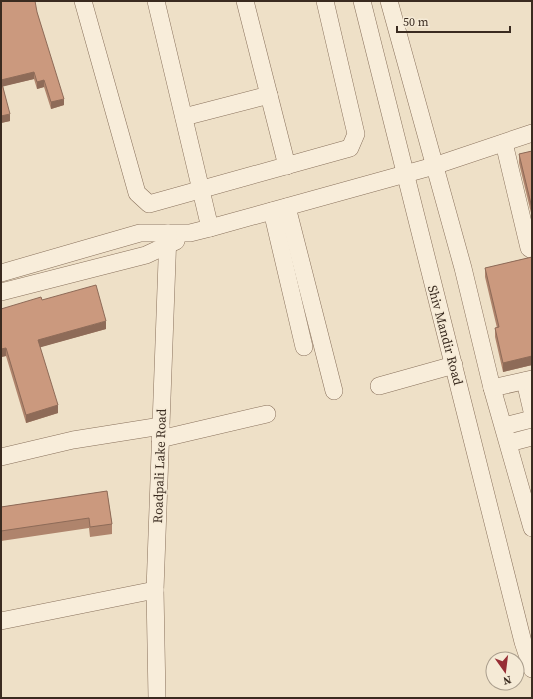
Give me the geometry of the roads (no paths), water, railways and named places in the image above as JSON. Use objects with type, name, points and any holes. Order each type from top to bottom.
[{"type":"street","points":[[83,1],[137,193],[149,204],[350,148],[356,134],[325,1]]},
{"type":"street","points":[[156,1],[210,228]]},
{"type":"street","points":[[245,1],[287,166]]},
{"type":"street","name":"Shiv Mandir Road","points":[[362,1],[521,634],[532,669]]},
{"type":"street","points":[[389,1],[463,268],[492,388],[509,442],[526,483],[532,528]]},
{"type":"street","points":[[184,117],[269,95]]},
{"type":"street","points":[[1,292],[146,255],[168,240],[190,233],[434,166],[532,133]]},
{"type":"street","points":[[504,142],[528,248],[532,250]]},
{"type":"street","points":[[279,209],[304,347]]},
{"type":"street","points":[[279,209],[334,391]]},
{"type":"street","points":[[1,273],[140,233],[168,240]]},
{"type":"street","name":"Roadpali Lake Road","points":[[157,698],[155,590],[168,240]]},
{"type":"street","points":[[379,386],[454,365]]},
{"type":"street","points":[[492,388],[528,380],[532,411]]},
{"type":"street","points":[[1,457],[73,440],[160,433],[267,414]]},
{"type":"street","points":[[504,426],[532,419]]},
{"type":"street","points":[[509,442],[532,437]]},
{"type":"street","points":[[1,621],[155,590]]}]
